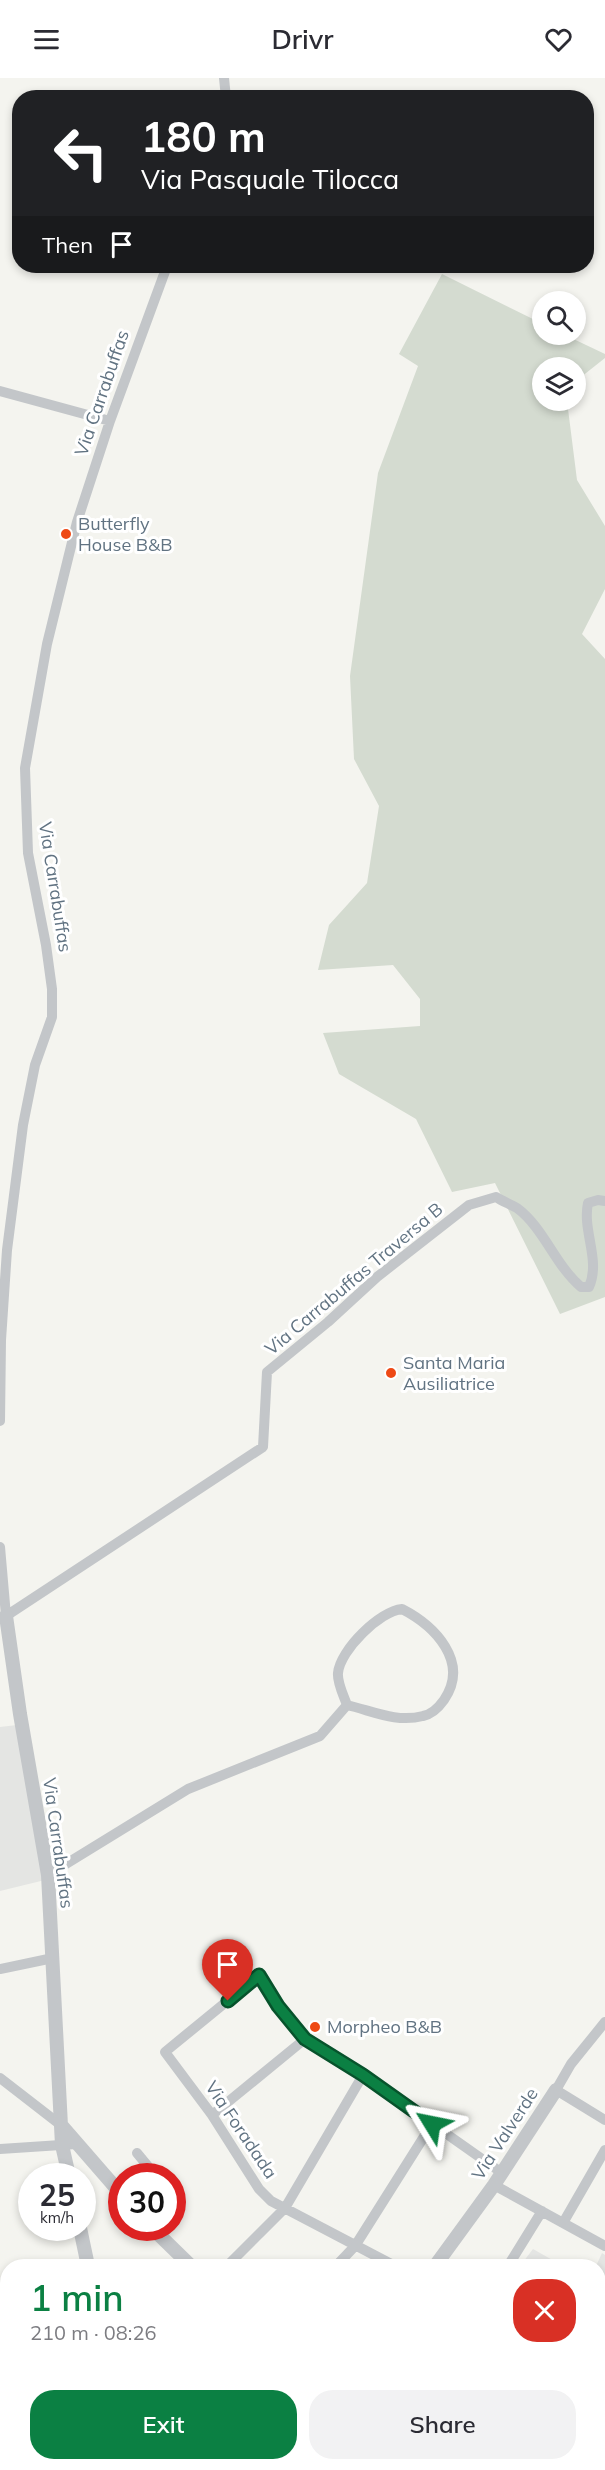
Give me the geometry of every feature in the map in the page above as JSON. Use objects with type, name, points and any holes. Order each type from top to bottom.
[{"type":"street","name":"Via Carrabuffas","points":[[0,1421],[1,1340],[7,1250],[23,1125],[35,1065],[51,1017],[52,989],[46,945],[28,854],[25,768],[55,607],[77,522],[110,421],[163,273]]},
{"type":"street","points":[[0,391],[110,421]]},
{"type":"street","name":"Via Carrabuffas Traversa B","points":[[6,1616],[263,1447],[267,1372],[378,1277],[469,1205],[496,1197],[516,1208],[531,1222],[568,1276],[581,1287],[589,1287],[593,1266],[585,1214],[588,1203],[598,1200],[605,1201]]},
{"type":"street","name":"Via Carrabuffas","points":[[0,1547],[6,1616],[20,1714],[48,1875],[62,2126],[69,2144],[68,2163]]},
{"type":"street","points":[[402,1609],[414,1615],[427,1625],[449,1650],[454,1668],[449,1693],[438,1709],[424,1716],[394,1719],[347,1705],[338,1673],[342,1661],[370,1625],[391,1610],[402,1609]]},
{"type":"street","points":[[48,1875],[188,1790],[320,1736],[347,1705]]},
{"type":"street","points":[[0,1969],[53,1958]]},
{"type":"street","name":"Via Foradada","points":[[305,2039],[278,2006],[259,1975],[165,2052],[212,2115],[259,2189],[271,2200],[381,2259]]},
{"type":"street","name":"Via Valverde","points":[[440,2259],[494,2185],[571,2064],[605,2022]]},
{"type":"street","points":[[212,2115],[305,2039],[363,2075],[502,2173]]},
{"type":"street","points":[[234,2259],[285,2208],[363,2075]]},
{"type":"street","points":[[0,2078],[62,2126]]},
{"type":"street","points":[[555,2090],[605,2120]]},
{"type":"street","points":[[343,2259],[355,2246],[432,2124]]},
{"type":"street","points":[[0,2149],[69,2144],[91,2163]]},
{"type":"street","points":[[563,2223],[605,2150]]},
{"type":"street","points":[[137,2153],[145,2163]]},
{"type":"street","points":[[96,2168],[108,2181]]},
{"type":"street","points":[[494,2185],[605,2246]]},
{"type":"street","points":[[511,2259],[542,2211]]},
{"type":"street","points":[[83,2241],[87,2259]]},
{"type":"street","points":[[165,2241],[184,2259]]},
{"type":"shaded area","points":[[442,274],[532,319],[532,345],[586,345],[605,354],[605,358],[586,373],[586,357],[532,357],[532,411],[568,411],[577,480],[605,526],[605,589],[582,634],[605,659],[605,1297],[560,1314],[495,1183],[452,1192],[416,1119],[339,1074],[323,1033],[420,1026],[420,999],[393,965],[318,970],[329,925],[367,883],[379,806],[354,759],[350,676],[378,473],[418,366],[399,354]]},
{"type":"shaded area","points":[[17,1725],[45,1880],[0,1891],[0,1727]]},
{"type":"shaded area","points":[[533,2249],[551,2259],[525,2259]]},
{"type":"shaded area","points":[[602,2253],[605,2255],[605,2259],[599,2259]]},
{"type":"place","name":"Butterfly House B&B","points":[[66,534]]},
{"type":"place","name":"Santa Maria Ausiliatrice","points":[[391,1373]]},
{"type":"place","name":"Morpheo B&B","points":[[315,2027]]},
{"type":"route","points":[[228,2001],[259,1975],[278,2006],[305,2039],[363,2075],[432,2124]]}]
